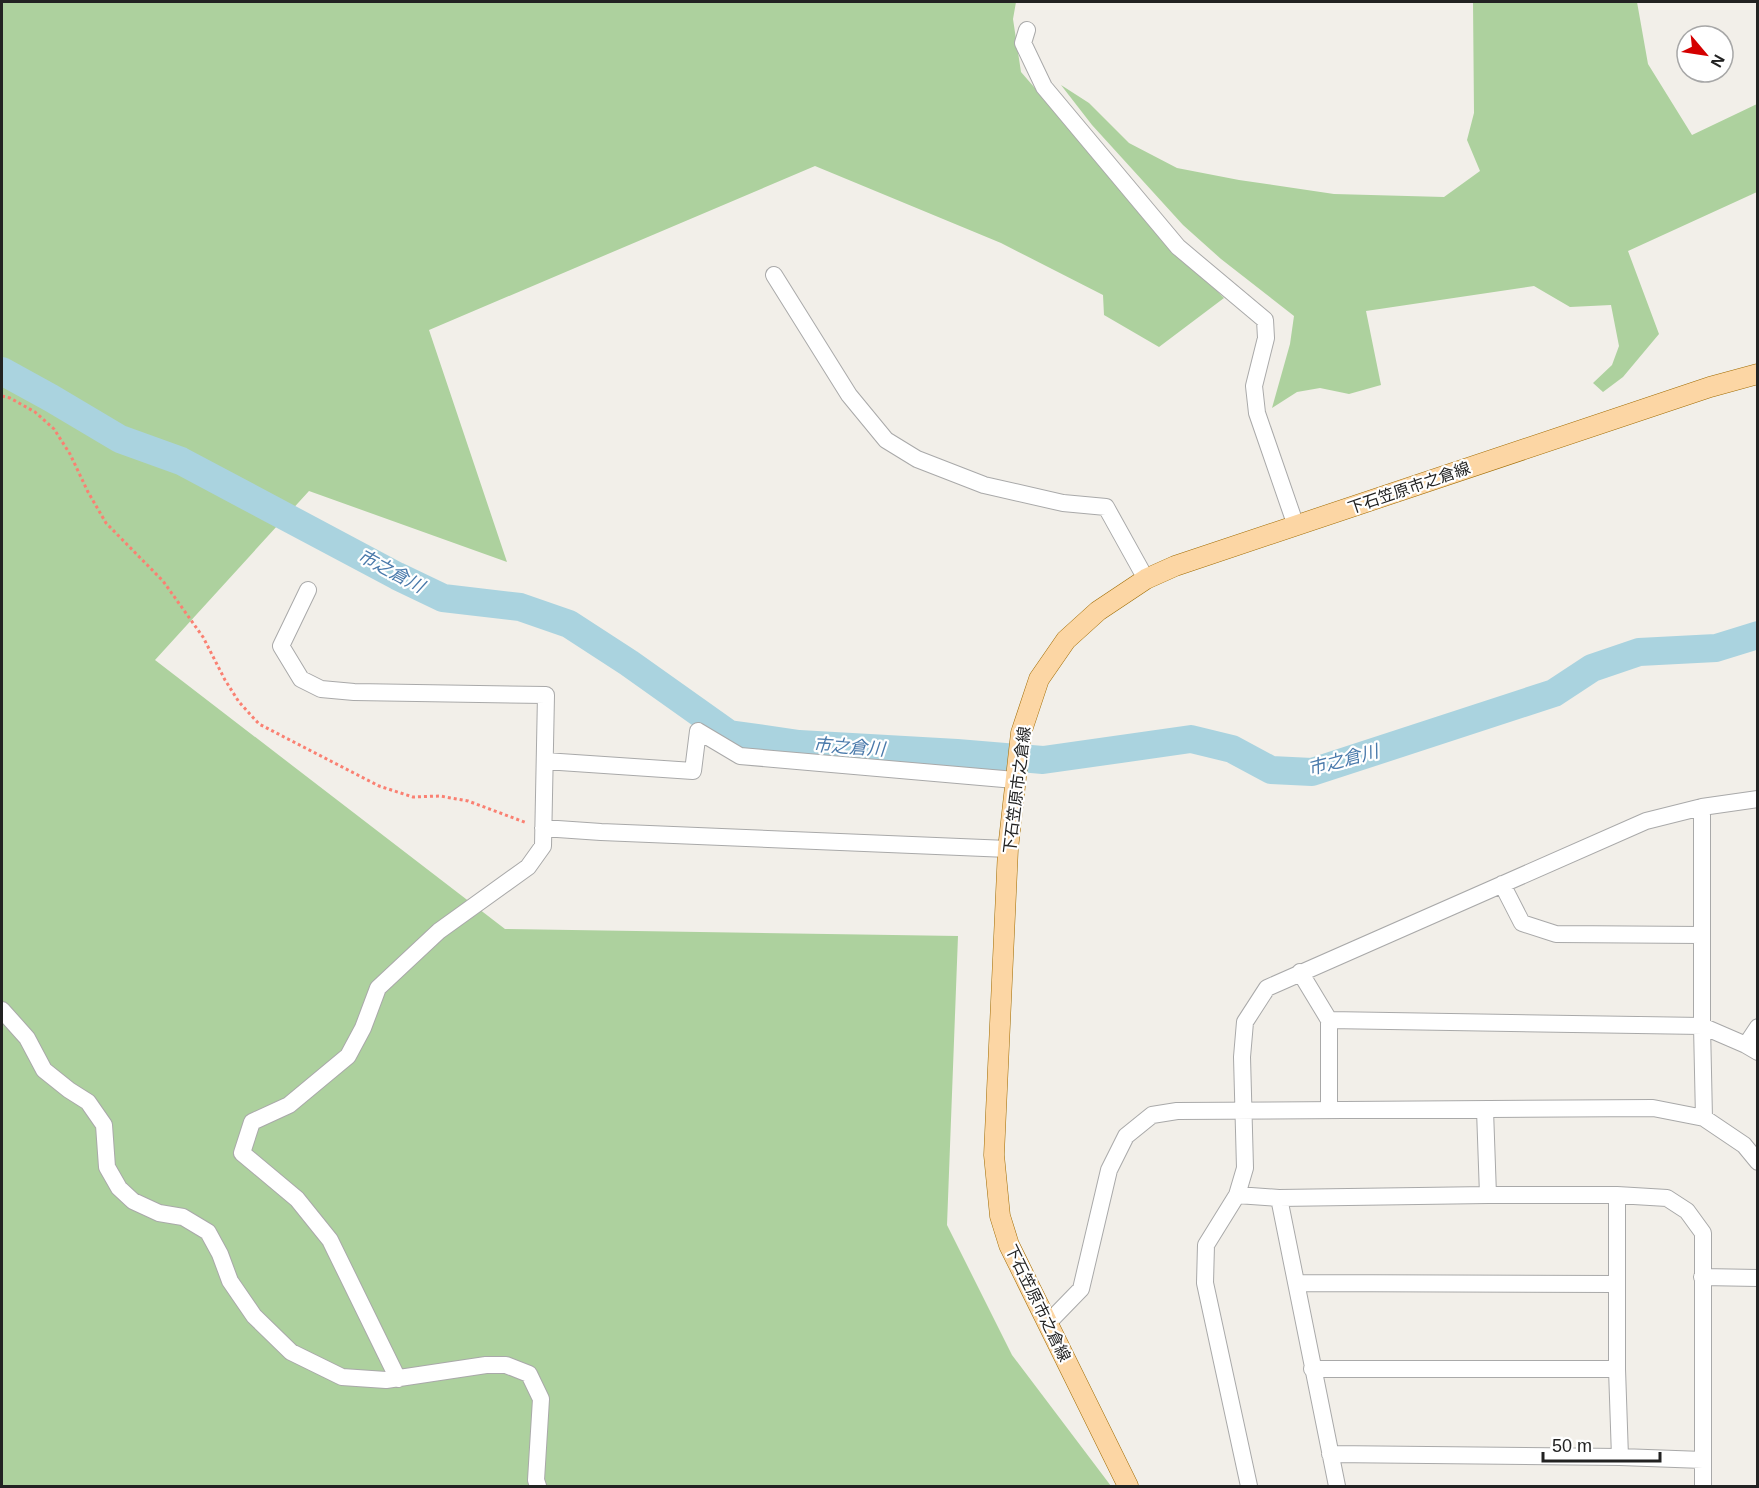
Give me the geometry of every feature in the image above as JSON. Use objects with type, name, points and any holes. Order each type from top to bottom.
[{"type":"main road","name":"下石笠原市之倉線","points":[[1128,1486],[1009,1245],[1000,1216],[994,1155],[1008,849],[1021,733],[1039,679],[1066,640],[1098,611],[1146,579],[1175,566],[1710,387],[1758,374]]},
{"type":"street","points":[[1027,30],[1023,44],[1044,87],[1178,246],[1265,320],[1266,338],[1254,386],[1257,413],[1296,526]]},
{"type":"street","points":[[774,275],[849,395],[886,440],[916,459],[984,485],[1063,503],[1106,507],[1146,579]]},
{"type":"street","points":[[308,590],[281,646],[301,679],[321,689],[354,692],[546,695],[543,846],[528,867],[439,931],[378,988],[363,1028],[348,1056],[289,1105],[252,1122],[242,1153],[297,1199],[330,1240],[398,1379]]},
{"type":"street","points":[[545,761],[693,771],[698,731],[740,756],[1015,780]]},
{"type":"street","points":[[1249,1486],[1205,1283],[1206,1245],[1237,1195],[1245,1168],[1242,1057],[1245,1022],[1267,988],[1646,821],[1702,807],[1758,799]]},
{"type":"street","points":[[1702,807],[1704,1118]]},
{"type":"street","points":[[543,828],[613,833],[1008,849]]},
{"type":"street","points":[[1502,884],[1522,923],[1556,934],[1702,934]]},
{"type":"street","points":[[1300,972],[1329,1020],[1329,1109]]},
{"type":"street","points":[[2,1010],[27,1038],[44,1070],[88,1102],[105,1125],[106,1167],[119,1188],[133,1201],[159,1213],[183,1217],[208,1232],[230,1281],[255,1316],[291,1352],[342,1377],[386,1380],[486,1365],[506,1365],[529,1374],[541,1400],[536,1480],[538,1486]]},
{"type":"street","points":[[1329,1020],[1702,1026],[1752,1049],[1758,1027]]},
{"type":"street","points":[[1047,1324],[1081,1289],[1109,1170],[1125,1136],[1152,1115],[1177,1111],[1653,1108],[1704,1118],[1744,1145],[1758,1162]]},
{"type":"street","points":[[1485,1110],[1488,1195]]},
{"type":"street","points":[[1237,1195],[1279,1198],[1488,1195],[1617,1195],[1667,1198],[1687,1211],[1703,1233],[1703,1486]]},
{"type":"street","points":[[1617,1195],[1617,1369],[1620,1457]]},
{"type":"street","points":[[1279,1198],[1337,1486]]},
{"type":"street","points":[[1702,1277],[1758,1278]]},
{"type":"street","points":[[1296,1283],[1617,1284]]},
{"type":"street","points":[[1312,1369],[1617,1369]]},
{"type":"street","points":[[1330,1454],[1703,1460]]},
{"type":"path","points":[[2,396],[35,412],[54,429],[70,454],[106,523],[163,581],[203,637],[238,702],[259,724],[379,786],[413,797],[440,796],[468,801],[543,828]]},
{"type":"green space","points":[[2,2],[1016,2],[1013,19],[1021,72],[1170,244],[1224,298],[1159,347],[1104,315],[1103,295],[1001,243],[815,166],[429,330],[507,562],[309,491],[155,660],[505,929],[958,936],[947,1225],[1012,1355],[1111,1486],[2,1486]]},
{"type":"green space","points":[[1473,2],[1637,2],[1648,64],[1692,135],[1757,104],[1757,192],[1628,251],[1659,334],[1623,377],[1603,392],[1593,383],[1612,365],[1619,346],[1611,305],[1570,307],[1534,286],[1366,311],[1381,385],[1349,394],[1320,388],[1297,392],[1272,408],[1290,344],[1294,316],[1221,259],[1183,225],[1092,125],[1061,85],[1089,103],[1129,143],[1177,168],[1334,194],[1444,197],[1480,171],[1467,140],[1474,113]]},
{"type":"waterway","name":"市之倉川","points":[[2,371],[120,439],[181,461],[397,576],[443,598],[520,607],[569,624],[629,663],[729,734],[799,744],[1043,760],[1191,739],[1232,749],[1271,770],[1312,772],[1554,693],[1592,668],[1639,652],[1716,648],[1758,635]]}]
